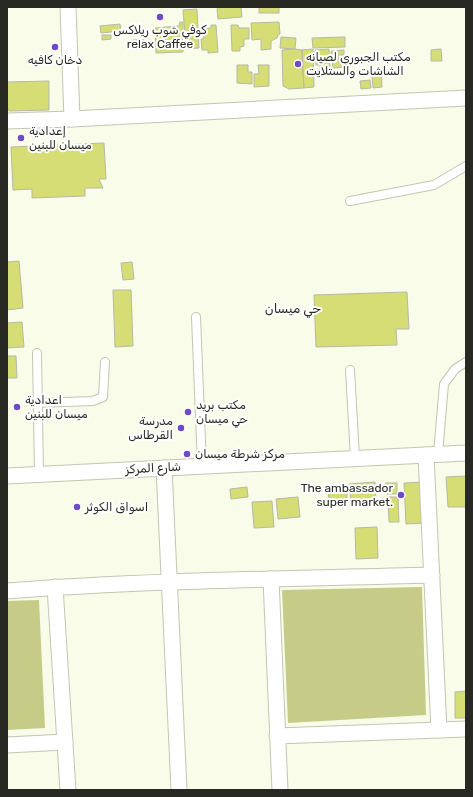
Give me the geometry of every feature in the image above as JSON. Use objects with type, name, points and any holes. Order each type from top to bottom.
[{"type":"street","points":[[68,7],[72,119]]},
{"type":"street","points":[[7,121],[72,119],[466,98]]},
{"type":"street","name":"شارع المركز","points":[[7,476],[466,453]]},
{"type":"street","points":[[432,454],[432,575],[439,730]]},
{"type":"street","points":[[164,468],[179,790]]},
{"type":"street","points":[[7,591],[55,587],[169,582],[432,575]]},
{"type":"street","points":[[270,579],[280,790]]},
{"type":"street","points":[[55,587],[68,790]]},
{"type":"street","points":[[277,736],[466,729]]},
{"type":"street","points":[[7,745],[65,742]]},
{"type":"lane","points":[[350,200],[434,185],[466,166]]},
{"type":"lane","points":[[196,317],[202,466]]},
{"type":"lane","points":[[37,353],[39,474]]},
{"type":"lane","points":[[37,403],[93,401],[103,397],[105,362]]},
{"type":"lane","points":[[432,454],[444,384],[454,369],[466,362]]},
{"type":"lane","points":[[350,370],[355,458]]},
{"type":"green space","points":[[422,587],[426,715],[288,723],[282,590]]},
{"type":"green space","points":[[39,600],[45,728],[7,730],[7,601]]},
{"type":"building","points":[[219,7],[241,7],[242,17],[218,19],[217,9]]},
{"type":"building","points":[[259,7],[279,7],[279,13],[259,13]]},
{"type":"building","points":[[197,9],[199,48],[186,49],[183,10]]},
{"type":"building","points":[[180,22],[183,22],[183,52],[156,53],[155,28],[179,26]]},
{"type":"building","points":[[279,22],[280,34],[277,38],[271,41],[271,49],[261,50],[261,39],[252,40],[251,23]]},
{"type":"building","points":[[120,24],[121,31],[101,33],[100,26]]},
{"type":"building","points":[[211,25],[216,25],[218,52],[208,53],[208,50],[202,50],[201,39],[204,39],[203,29],[211,28]]},
{"type":"building","points":[[231,25],[238,25],[239,28],[249,28],[249,39],[244,39],[244,46],[240,47],[240,51],[232,51]]},
{"type":"building","points":[[102,35],[111,35],[111,39],[102,40]]},
{"type":"building","points":[[281,37],[296,38],[295,49],[280,48]]},
{"type":"building","points":[[345,37],[345,47],[313,48],[312,38]]},
{"type":"building","points":[[133,40],[144,40],[144,49],[133,49]]},
{"type":"building","points":[[313,49],[314,87],[304,88],[302,50]]},
{"type":"building","points":[[329,49],[330,68],[320,69],[320,65],[316,65],[315,50]]},
{"type":"building","points":[[441,49],[442,61],[431,61],[431,50]]},
{"type":"building","points":[[282,50],[302,50],[304,88],[289,89],[283,86]]},
{"type":"building","points":[[344,50],[344,55],[338,55],[339,63],[346,63],[346,67],[333,68],[331,51]]},
{"type":"building","points":[[237,65],[248,65],[248,72],[252,72],[252,84],[237,83]]},
{"type":"building","points":[[258,65],[269,65],[269,86],[254,87],[254,74],[259,74]]},
{"type":"building","points":[[381,72],[382,87],[373,88],[372,76],[378,75]]},
{"type":"building","points":[[370,80],[371,88],[361,89],[360,81]]},
{"type":"building","points":[[49,81],[49,110],[9,111],[7,107],[7,82]]},
{"type":"building","points":[[104,143],[106,179],[99,179],[103,188],[85,188],[85,196],[32,198],[32,189],[13,190],[11,147]]},
{"type":"building","points":[[19,261],[23,308],[7,310],[7,262]]},
{"type":"building","points":[[132,262],[134,279],[123,280],[121,263]]},
{"type":"building","points":[[113,290],[131,290],[133,346],[115,347]]},
{"type":"building","points":[[407,292],[409,329],[396,329],[397,345],[316,347],[314,295]]},
{"type":"building","points":[[22,322],[24,347],[7,348],[7,323]]},
{"type":"building","points":[[7,356],[16,356],[17,378],[7,378]]},
{"type":"building","points":[[466,476],[466,507],[448,507],[446,477]]},
{"type":"building","points":[[375,482],[376,500],[351,502],[349,484]]},
{"type":"building","points":[[425,482],[427,523],[406,524],[404,483]]},
{"type":"building","points":[[386,483],[397,483],[397,494],[386,494]]},
{"type":"building","points":[[347,485],[347,500],[329,501],[328,486]]},
{"type":"building","points":[[247,487],[248,497],[231,499],[230,489]]},
{"type":"building","points":[[298,497],[300,517],[278,519],[276,499]]},
{"type":"building","points":[[388,497],[398,497],[399,522],[389,522]]},
{"type":"building","points":[[272,501],[274,527],[254,528],[252,502]]},
{"type":"building","points":[[377,527],[378,558],[356,559],[355,528]]},
{"type":"building","points":[[466,691],[466,718],[455,718],[455,692]]},
{"type":"place","name":"كوفي شوب ريلاكس relax Caffee","points":[[160,17]]},
{"type":"place","name":"دخان كافيه","points":[[55,47]]},
{"type":"place","name":"مكتب الجبوري لصيانه الشاشات والستلايت","points":[[298,64]]},
{"type":"place","name":"إعدادية ميسان للبنين","points":[[21,138]]},
{"type":"place","name":"اعدادية ميسان للبنين","points":[[17,407]]},
{"type":"place","name":"مكتب بريد حي ميسان","points":[[188,412]]},
{"type":"place","name":"مدرسة القرطاس","points":[[181,428]]},
{"type":"place","name":"مركز شرطة ميسان","points":[[187,454]]},
{"type":"place","name":"The ambassador super market.","points":[[401,495]]},
{"type":"place","name":"اسواق الكوثر","points":[[77,507]]},
{"type":"district","name":"حي ميسان","points":[[293,308]]}]
